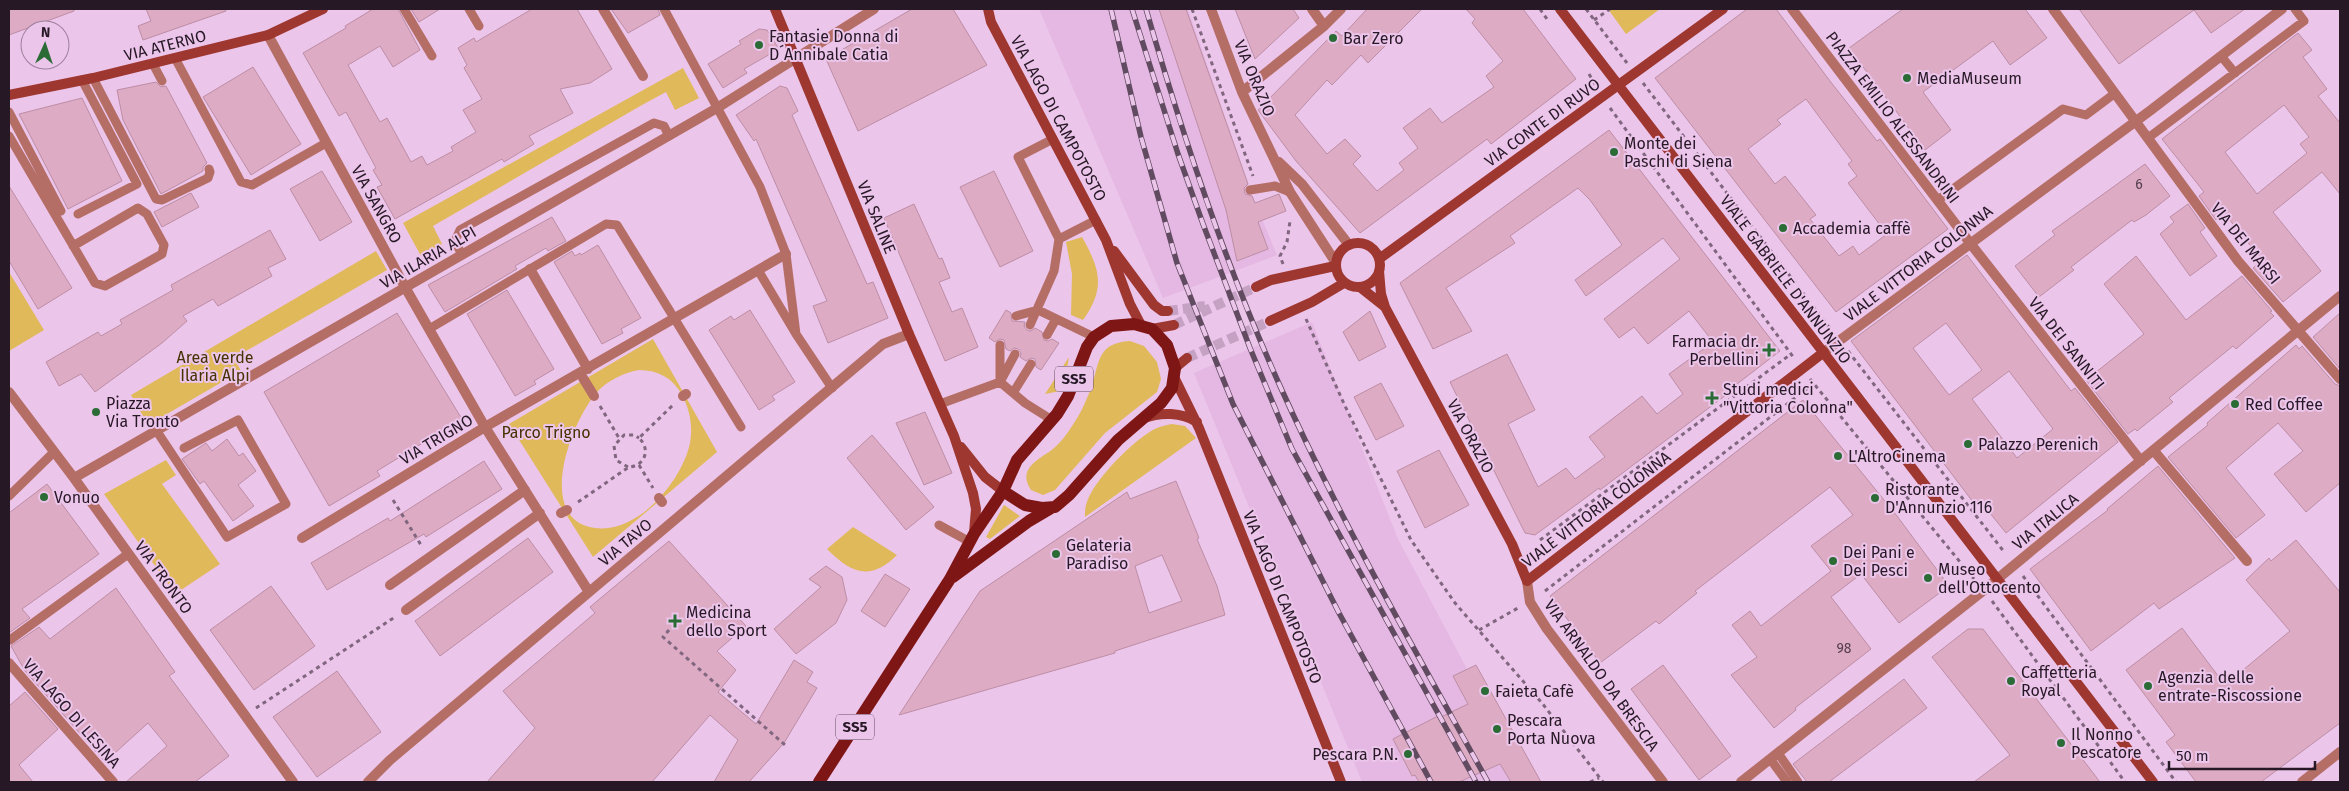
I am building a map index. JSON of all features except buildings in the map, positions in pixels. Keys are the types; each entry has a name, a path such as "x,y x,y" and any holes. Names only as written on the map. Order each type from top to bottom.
{"main road":[{"name":"VIA ATERNO","path":"9,95 93,78 268,35 323,9"},
{"name":"VIA SALINE","path":"775,9 909,334 954,436 974,493 976,509 972,538"},
{"name":"VIA LAGO DI CAMPOTOSTO","path":"988,9 991,22 1106,240 1133,311 1147,327"},
{"name":"VIALE GABRIELE D'ANNUNZIO","path":"1560,9 1824,352 1996,580 2153,782"},
{"name":"VIA CONTE DI RUVO","path":"1379,259 1723,9"},
{"name":"VIA LAGO DI CAMPOTOSTO","path":"1106,240 1154,305 1162,311 1168,311"},
{"path":"1364,244 1376,253 1379,259 1379,271 1373,281 1360,287 1344,283 1337,272 1336,264 1339,253 1349,245 1364,244"},
{"path":"1256,287 1271,280 1336,264"},
{"name":"VIA ORAZIO","path":"1379,271 1381,294 1385,307 1512,544 1527,581"},
{"path":"1270,321 1312,302 1344,283"},
{"name":"VIA ORAZIO","path":"1360,287 1385,307"},
{"path":"1094,337 1111,326 1123,323 1147,327 1174,325"},
{"path":"1147,327 1167,345 1175,374"},
{"name":"SS5","path":"819,782 950,579 972,538 1003,492 1017,460 1052,420 1068,396 1082,357 1094,337"},
{"name":"VIALE VITTORIA COLONNA","path":"1527,581 1824,352"},
{"name":"SS5","path":"950,579 1029,521 1062,502 1101,457 1168,395 1175,374 1187,358"},
{"name":"VIA LAGO DI CAMPOTOSTO","path":"1175,374 1197,422 1341,782"},
{"path":"1143,418 1157,415 1174,415 1197,422"},
{"name":"VIA SALINE","path":"954,436 985,477 1003,492"},
{"path":"1003,492 1025,505 1051,508"}],"street":[{"path":"602,9 643,76"},
{"name":"VIA ILARIA ALPI","path":"74,478 717,108 874,9"},
{"name":"VIA ORAZIO","path":"1211,9 1242,92 1290,192 1336,264"},
{"path":"1312,9 1324,26"},
{"path":"1242,92 1324,26 1341,9"},
{"name":"PIAZZA EMILIO ALESSANDRINI","path":"1792,9 1970,243"},
{"path":"2053,9 2135,121"},
{"name":"VIALE VITTORIA COLONNA","path":"1824,352 2135,121 2282,9"},
{"name":"VIA SANGRO","path":"268,35 405,287 485,427 589,592"},
{"name":"VIA DEI MARSI","path":"2135,121 2238,261 2340,379"},
{"name":"VIA ORAZIO","path":"1274,158 1302,184 1349,245"},
{"name":"VIA DEI SANNITI","path":"1970,243 2141,461"},
{"name":"VIA TRIGNO","path":"302,538 485,427 585,373 786,254"},
{"path":"530,269 585,373 594,396"},
{"name":"VIA ITALICA","path":"1741,782 2015,565 2340,296"},
{"name":"VIA TAVO","path":"368,782 390,760 883,344 909,334"},
{"name":"VIA TRONTO","path":"9,392 74,478 293,782"},
{"path":"2154,451 2247,561"},
{"path":"390,585 525,490"},
{"path":"403,612 540,513"},
{"name":"VIA ARNALDO DA BRESCIA","path":"1527,581 1530,602 1547,629 1663,782"},
{"name":"VIA LAGO DI LESINA","path":"9,663 113,782"},
{"path":"2302,782 2340,752"}],"lane":[{"path":"404,9 432,56"},
{"path":"469,9 479,26"},
{"path":"664,9 760,186 786,254 796,334"},
{"path":"2148,138 2304,21 2295,9"},
{"path":"2220,56 2235,73"},
{"path":"174,58 241,182 252,185 326,143"},
{"path":"153,64 162,81"},
{"path":"93,78 156,199 162,200 208,178 209,169"},
{"path":"78,214 137,184 82,80"},
{"path":"1938,200 2063,109 2086,115 2114,94"},
{"path":"9,112 62,211"},
{"path":"462,255 455,241 460,230 654,123 664,126 669,136"},
{"path":"9,136 73,246 95,283 105,286 162,254 164,245 147,214 138,208 73,246"},
{"path":"1030,325 1054,271 1059,239 1018,157 1052,139"},
{"path":"1250,190 1275,186 1290,192"},
{"path":"1059,239 1096,220"},
{"path":"429,329 606,224 617,225 741,427"},
{"path":"758,270 796,334 832,388"},
{"path":"1016,316 1038,310 1094,337"},
{"path":"1047,335 1056,319"},
{"path":"1000,345 1000,382 1052,420"},
{"path":"940,404 1000,382 1015,354"},
{"path":"1013,393 1031,364"},
{"path":"156,430 227,537 286,504 238,420 184,448"},
{"path":"9,496 54,452"},
{"path":"938,525 972,538"},
{"path":"10,640 128,554"},
{"path":"1774,756 1787,782"},
{"path":"1774,756 1798,782"}],"path":[{"path":"1192,9 1254,179"},
{"path":"1586,9 1839,340 2015,565 2176,782"},
{"path":"1594,20 1610,9"},
{"path":"1601,96 1802,369 1984,590 2125,782"},
{"path":"1280,256 1289,236 1289,216"},
{"path":"1305,317 1345,406 1411,540 1421,556 1455,603 1542,703 1603,782"},
{"path":"1540,540 1791,354"},
{"path":"1544,591 1814,384"},
{"path":"639,438 685,395"},
{"path":"594,396 620,438"},
{"path":"564,511 629,467 638,465 646,452 643,441 629,434 620,438 614,446 614,456 619,464 629,467"},
{"path":"638,465 661,500"},
{"path":"385,488 429,557"},
{"path":"1479,630 1519,608"},
{"path":"245,715 403,612"},
{"path":"669,630 663,637 785,745"},
{"path":"1590,782 1599,778"}],"shaded area":[{"path":"1039,9 1188,9 1252,195 1277,255 1163,298"},
{"path":"1312,322 1398,539 1527,782 1362,782 1194,373"}],"green space":[{"path":"1608,9 1660,9 1626,34"},
{"path":"683,68 699,98 675,110 666,92 642,105 433,226 442,244 421,256 403,223"},
{"path":"1082,237 1093,259 1098,278 1095,298 1083,320 1071,315 1072,274 1066,242"},
{"name":"Area verde Ilaria Alpi","path":"376,251 387,270 234,358 241,371 148,425 131,395"},
{"path":"9,272 44,330 9,351"},
{"name":"Parco Trigno","path":"653,339 717,452 593,557 509,424","holes":["646,370 664,376 674,384 685,401 689,412 691,430 690,443 685,458 678,473 656,502 642,514 627,523 611,528 595,528 576,521 565,506 562,487 564,465 570,442 579,420 590,401 605,385 629,372"]},
{"path":"1130,341 1144,346 1157,362 1161,379 1157,392 1105,433 1055,490 1043,495 1031,490 1027,483 1027,472 1038,459 1063,439 1072,427 1086,400 1102,354 1112,345"},
{"path":"1069,357 1064,386 1060,391 1045,394"},
{"path":"1172,424 1185,426 1196,438 1085,517 1090,495 1116,461 1148,433 1159,427"},
{"path":"166,460 176,475 162,484 220,564 175,594 104,494"},
{"path":"1004,505 1020,516 990,539 986,537"},
{"path":"853,527 897,555 878,569 869,571 853,569 844,564 827,549"}],"tunnel":[{"path":"1174,325 1256,287"},
{"path":"1168,311 1205,306"},
{"path":"1187,358 1270,321"}],"railway":[{"path":"1111,9 1141,137 1177,263 1233,404 1339,613 1431,782"},
{"path":"1132,9 1178,154 1203,224 1250,348 1292,449 1476,782"},
{"path":"1146,9 1206,200 1241,294 1280,386 1303,437 1354,537 1488,782"}],"place":[{"name":"Bar Zero","path":"1333,38"},
{"name":"Fantasie Donna di D´Annibale Catia","path":"759,45"},
{"name":"MediaMuseum","path":"1907,78"},
{"name":"Monte dei Paschi di Siena","path":"1614,152"},
{"name":"Accademia caffè","path":"1783,228"},
{"name":"Farmacia dr. Perbellini","path":"1769,350"},
{"name":"Studi medici \"Vittoria Colonna\"","path":"1712,398"},
{"name":"Red Coffee","path":"2235,404"},
{"name":"Piazza Via Tronto","path":"96,412"},
{"name":"Palazzo Perenich","path":"1968,444"},
{"name":"L'AltroCinema","path":"1838,456"},
{"name":"Vonuo","path":"44,497"},
{"name":"Ristorante D'Annunzio 116","path":"1875,498"},
{"name":"Gelateria Paradiso","path":"1056,554"},
{"name":"Dei Pani e Dei Pesci","path":"1833,561"},
{"name":"Museo dell'Ottocento","path":"1928,578"},
{"name":"Medicina dello Sport","path":"675,621"},
{"name":"Caffetteria Royal","path":"2011,681"},
{"name":"Agenzia delle entrate-Riscossione","path":"2148,686"},
{"name":"Faieta Cafè","path":"1485,691"},
{"name":"Pescara Porta Nuova","path":"1497,729"},
{"name":"Il Nonno Pescatore","path":"2061,743"},
{"name":"Pescara P.N.","path":"1408,754"}]}
